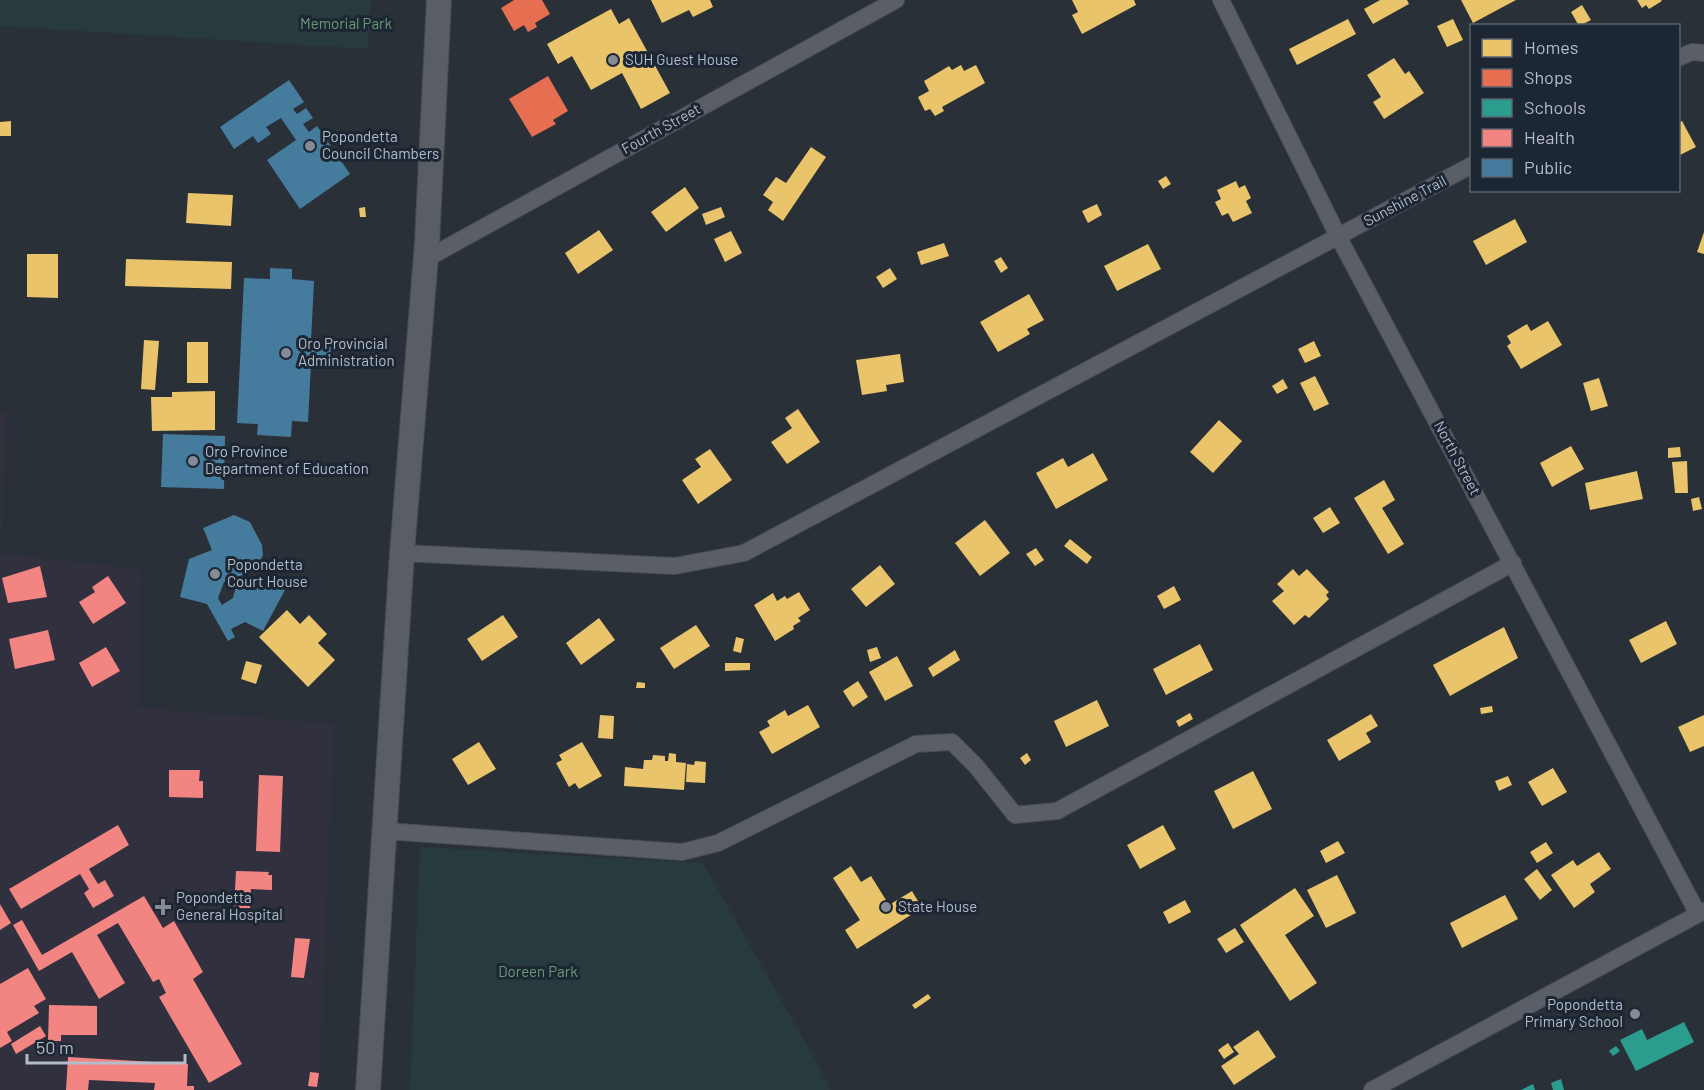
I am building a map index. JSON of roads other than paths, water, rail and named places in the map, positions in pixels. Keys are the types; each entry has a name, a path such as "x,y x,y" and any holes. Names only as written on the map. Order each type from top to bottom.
{"main road":[{"path":"368,1090 402,553 426,259 439,0"}],"street":[{"name":"Fourth Street","path":"426,259 896,0"},
{"name":"North Street","path":"1221,0 1338,236 1701,912"},
{"path":"1680,57 1692,52 1704,53"},
{"name":"Sunshine Trail","path":"402,553 675,566 744,553 1470,166"},
{"path":"385,831 682,852 718,843 916,744 952,742 976,765 1015,815 1057,811 1513,563"},
{"path":"1372,1090 1701,912"}],"place":[{"name":"SUH Guest House","path":"613,60"},
{"name":"Popondetta Council Chambers","path":"310,146"},
{"name":"Oro Provincial Administration","path":"286,353"},
{"name":"Oro Province Department of Education","path":"193,461"},
{"name":"Popondetta Court House","path":"215,574"},
{"name":"Popondetta General Hospital","path":"163,907"},
{"name":"State House","path":"886,907"},
{"name":"Popondetta Primary School","path":"1635,1014"}],"park label":[{"name":"Memorial Park","path":"346,24"},
{"name":"Doreen Park","path":"538,972"}]}
